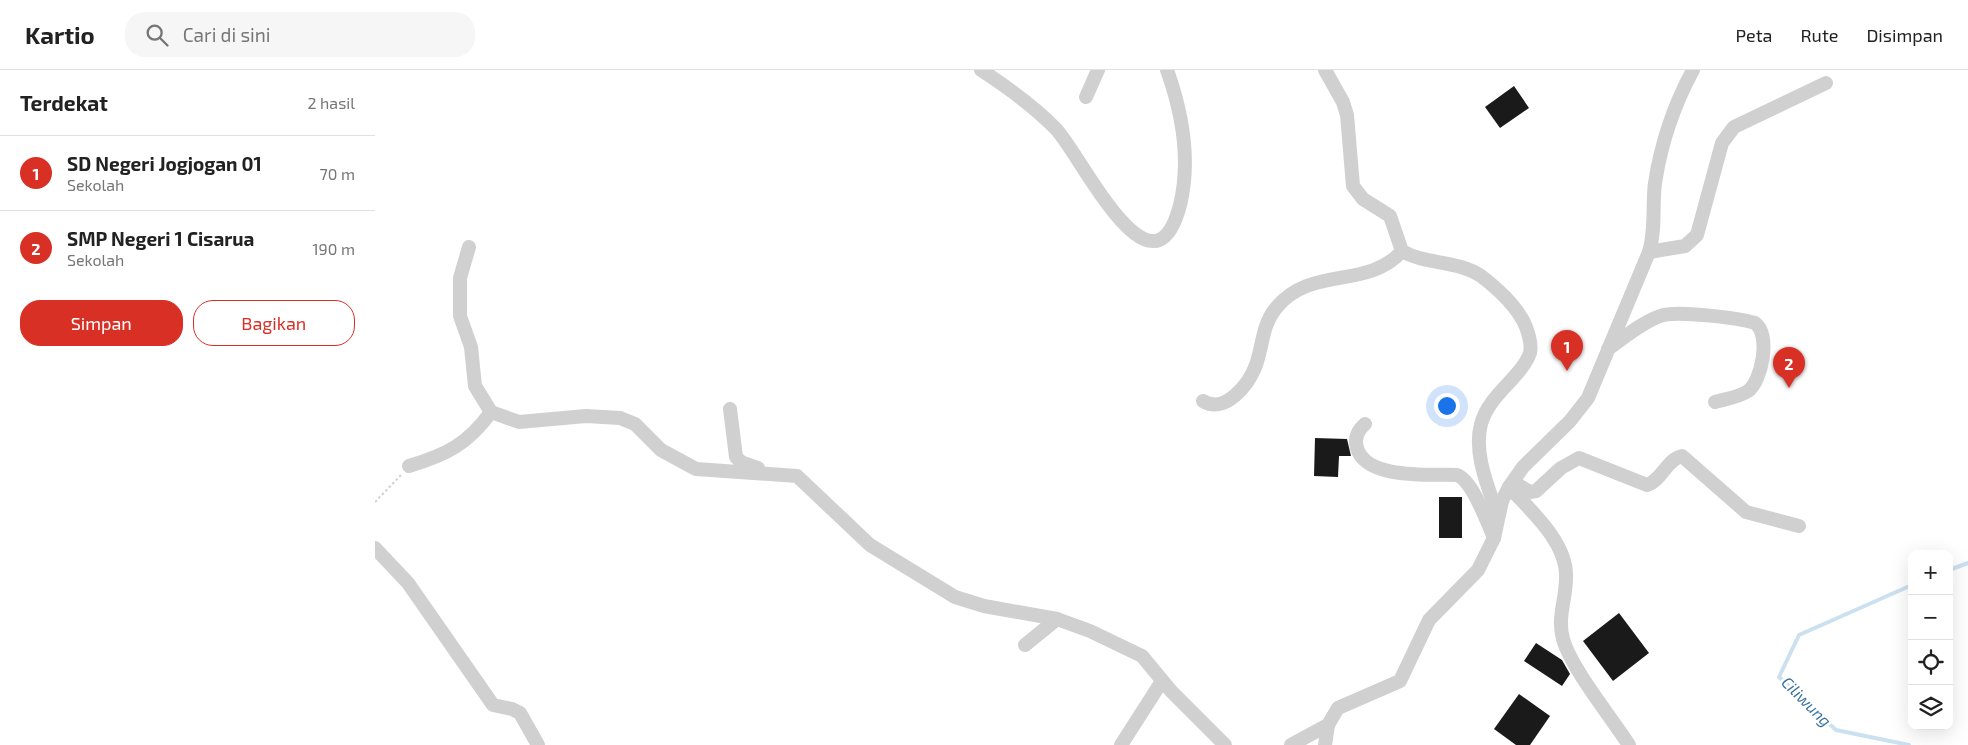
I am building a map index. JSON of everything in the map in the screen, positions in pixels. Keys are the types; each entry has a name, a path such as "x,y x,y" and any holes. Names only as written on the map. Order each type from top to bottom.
{"street":[{"path":"981,70 1033,108 1057,130 1117,216 1136,235 1148,242 1156,242 1167,235 1175,221 1181,202 1184,171 1181,116 1167,70"},
{"path":"1086,96 1098,70"},
{"path":"1325,70 1343,102 1347,116 1353,186 1363,199 1390,216 1402,251 1416,257 1457,266 1481,276 1516,309 1529,335 1530,349 1527,359 1489,405 1480,430 1483,470 1499,517"},
{"path":"1325,745 1328,725 1339,708 1400,681 1429,620 1476,574 1494,538 1502,501 1511,484 1523,467 1555,438 1588,398 1649,252 1653,235 1655,190 1659,160 1678,100 1693,70"},
{"path":"1649,252 1685,246 1697,235 1722,143 1734,128 1827,83"},
{"path":"469,247 460,278 460,316 471,347 475,386 491,412 519,422 586,416 620,418 635,424 661,450 696,470 797,476 871,545 955,597 984,606 1057,619 1090,630 1142,656 1162,681 1225,745"},
{"path":"1203,401 1212,404 1225,403 1242,388 1256,365 1270,317 1282,301 1295,290 1318,281 1376,270 1391,263 1402,251"},
{"path":"1607,350 1651,320 1665,314 1755,323 1763,331 1764,344 1759,370 1752,387 1744,394 1715,402"},
{"path":"730,409 736,457 741,462 758,467 765,473"},
{"path":"409,466 440,457 476,432 491,412"},
{"path":"1365,424 1358,431 1356,443 1358,452 1367,463 1383,471 1457,475 1463,478 1481,508 1494,538"},
{"path":"1511,484 1530,492 1536,491 1561,468 1579,458 1647,485 1652,483 1675,458 1682,456 1746,512 1799,526"},
{"path":"1511,484 1560,550 1566,572 1560,614 1561,629 1567,648 1629,745"},
{"path":"375,548 408,583 493,705 512,708 520,713 539,745"},
{"path":"1025,645 1057,619"},
{"path":"1121,745 1162,681"},
{"path":"1291,745 1328,725"}],"path":[{"path":"375,502 409,466"}],"building":[{"path":"1514,86 1529,108 1500,128 1485,107"},
{"path":"1315,438 1347,439 1351,456 1339,456 1338,477 1314,476"},
{"path":"1439,497 1462,497 1462,538 1439,538"},
{"path":"1619,613 1649,653 1613,681 1583,641"},
{"path":"1536,643 1562,660 1570,674 1562,686 1524,661"},
{"path":"1519,694 1550,716 1530,745 1516,745 1494,729"}],"waterway":[{"name":"Ciliwung","path":"1953,569 1968,563"},
{"name":"Ciliwung","path":"1908,587 1799,635 1779,677 1836,730 1909,745"}],"place":[{"name":"SD Negeri Jogjogan 01","path":"1567,371"},
{"name":"SMP Negeri 1 Cisarua","path":"1789,388"}]}
